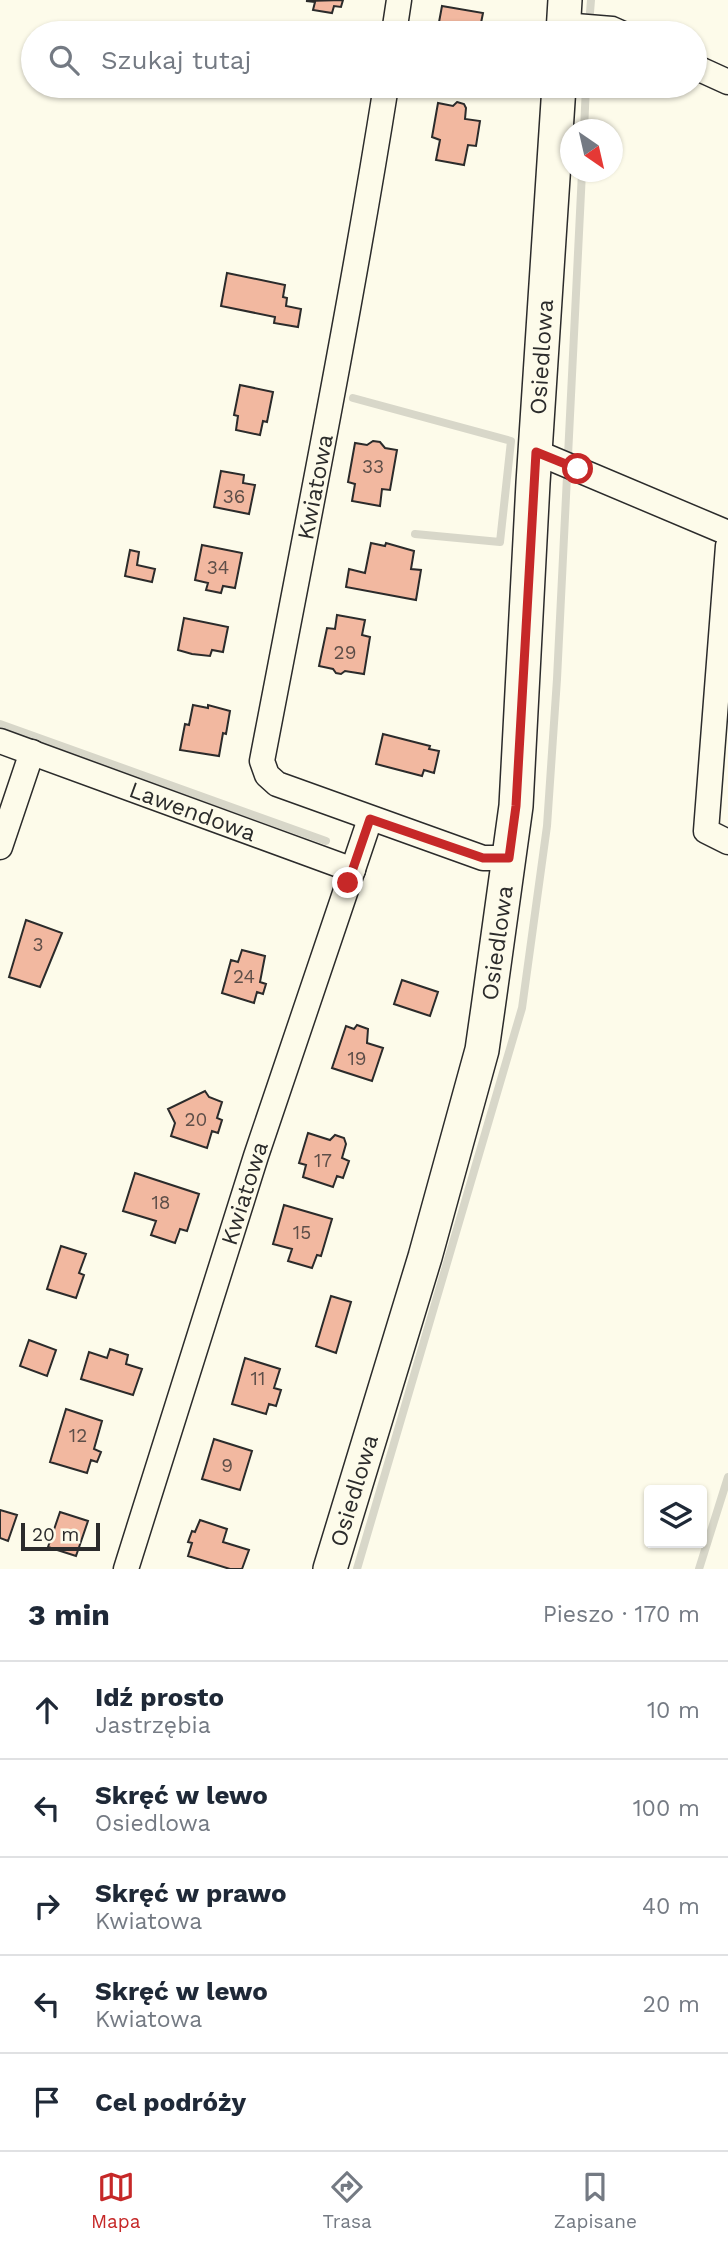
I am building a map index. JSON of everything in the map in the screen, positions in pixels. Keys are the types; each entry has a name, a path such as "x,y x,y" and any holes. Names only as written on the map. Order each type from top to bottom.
{"street":[{"path":"396,21 399,0"},
{"path":"707,72 728,82"},
{"name":"Kwiatowa","path":"384,98 368,200 262,761 267,775 277,784 483,858 509,858"},
{"name":"Osiedlowa","path":"330,1569 425,1257 481,1050 516,806 557,460 559,98"},
{"path":"557,460 728,533"},
{"path":"728,546 706,831 728,842"},
{"name":"Lawendowa","path":"0,741 352,870"},
{"path":"0,847 32,752"},
{"name":"Kwiatowa","path":"126,1569 256,1156 370,819"}],"building":[{"path":"343,0 341,7 334,6 332,13 313,10 315,2 306,1"},
{"path":"442,6 483,13 481,21 439,21"},
{"path":"457,102 464,104 466,108 465,119 480,121 476,146 468,145 464,165 436,160 440,140 432,137 438,103 453,106"},
{"path":"227,273 285,285 283,297 287,298 286,306 301,309 298,327 274,323 275,317 221,306"},
{"path":"240,385 273,392 267,422 263,421 260,435 236,430 238,416 234,415"},
{"path":"373,441 380,442 385,448 397,450 390,490 382,489 380,506 352,501 355,484 348,482 355,443 367,445"},
{"path":"221,471 244,475 243,483 255,485 249,514 214,507"},
{"path":"371,543 385,546 386,543 414,551 411,569 421,570 416,600 346,587 349,569 365,573"},
{"path":"202,545 242,553 235,588 223,586 221,593 206,590 208,583 195,580"},
{"path":"130,550 139,552 137,565 155,569 152,582 125,576"},
{"path":"337,615 365,620 362,635 370,637 364,674 345,671 341,674 319,666 327,628 335,629"},
{"path":"184,618 228,627 223,652 212,650 210,656 178,650"},
{"path":"193,705 208,708 208,705 230,711 219,756 180,750 185,724 189,725"},
{"path":"383,734 430,746 429,749 439,751 434,773 424,770 422,776 376,764"},
{"path":"26,920 62,933 40,987 9,977"},
{"path":"242,950 265,956 260,982 266,984 263,994 257,992 254,1003 222,993 231,960 238,962"},
{"path":"402,980 438,992 430,1016 394,1004"},
{"path":"357,1025 368,1029 367,1043 383,1048 372,1081 332,1068 346,1026 354,1029"},
{"path":"205,1091 209,1097 222,1102 217,1118 222,1120 218,1133 212,1131 207,1148 171,1136 175,1123 168,1109"},
{"path":"308,1133 330,1140 335,1135 344,1138 346,1144 342,1158 349,1161 343,1178 337,1176 333,1187 303,1177 306,1165 299,1163"},
{"path":"135,1173 199,1194 187,1231 180,1229 175,1243 151,1235 156,1221 123,1211"},
{"path":"284,1205 332,1219 321,1256 317,1255 312,1268 288,1261 292,1249 273,1244"},
{"path":"61,1246 86,1254 79,1273 84,1275 76,1298 47,1289"},
{"path":"331,1296 351,1302 336,1353 316,1346"},
{"path":"29,1340 56,1350 47,1376 20,1366"},
{"path":"110,1349 128,1355 126,1364 142,1369 133,1395 81,1379 89,1352 107,1358"},
{"path":"245,1358 280,1369 274,1388 281,1390 276,1406 269,1404 266,1414 232,1404"},
{"path":"66,1409 102,1421 94,1449 101,1452 97,1462 91,1460 87,1473 50,1462"},
{"path":"214,1439 252,1451 240,1490 202,1479"},
{"path":"0,1510 17,1515 8,1541 0,1538"},
{"path":"60,1512 88,1521 76,1556 48,1547"},
{"path":"200,1520 227,1529 223,1542 249,1550 242,1569 230,1569 188,1556 192,1543 188,1542"}],"waterway":[{"path":"589,21 591,0"},
{"path":"584,119 585,98"},
{"path":"357,1569 522,1008 547,826 557,679 582,182"},
{"path":"353,398 511,441 500,542 415,534"},
{"path":"0,724 326,841"},
{"path":"699,1569 728,1477"}],"route":[{"path":"348,883 370,819 483,858 509,858 516,806 536,452 578,469"}]}
